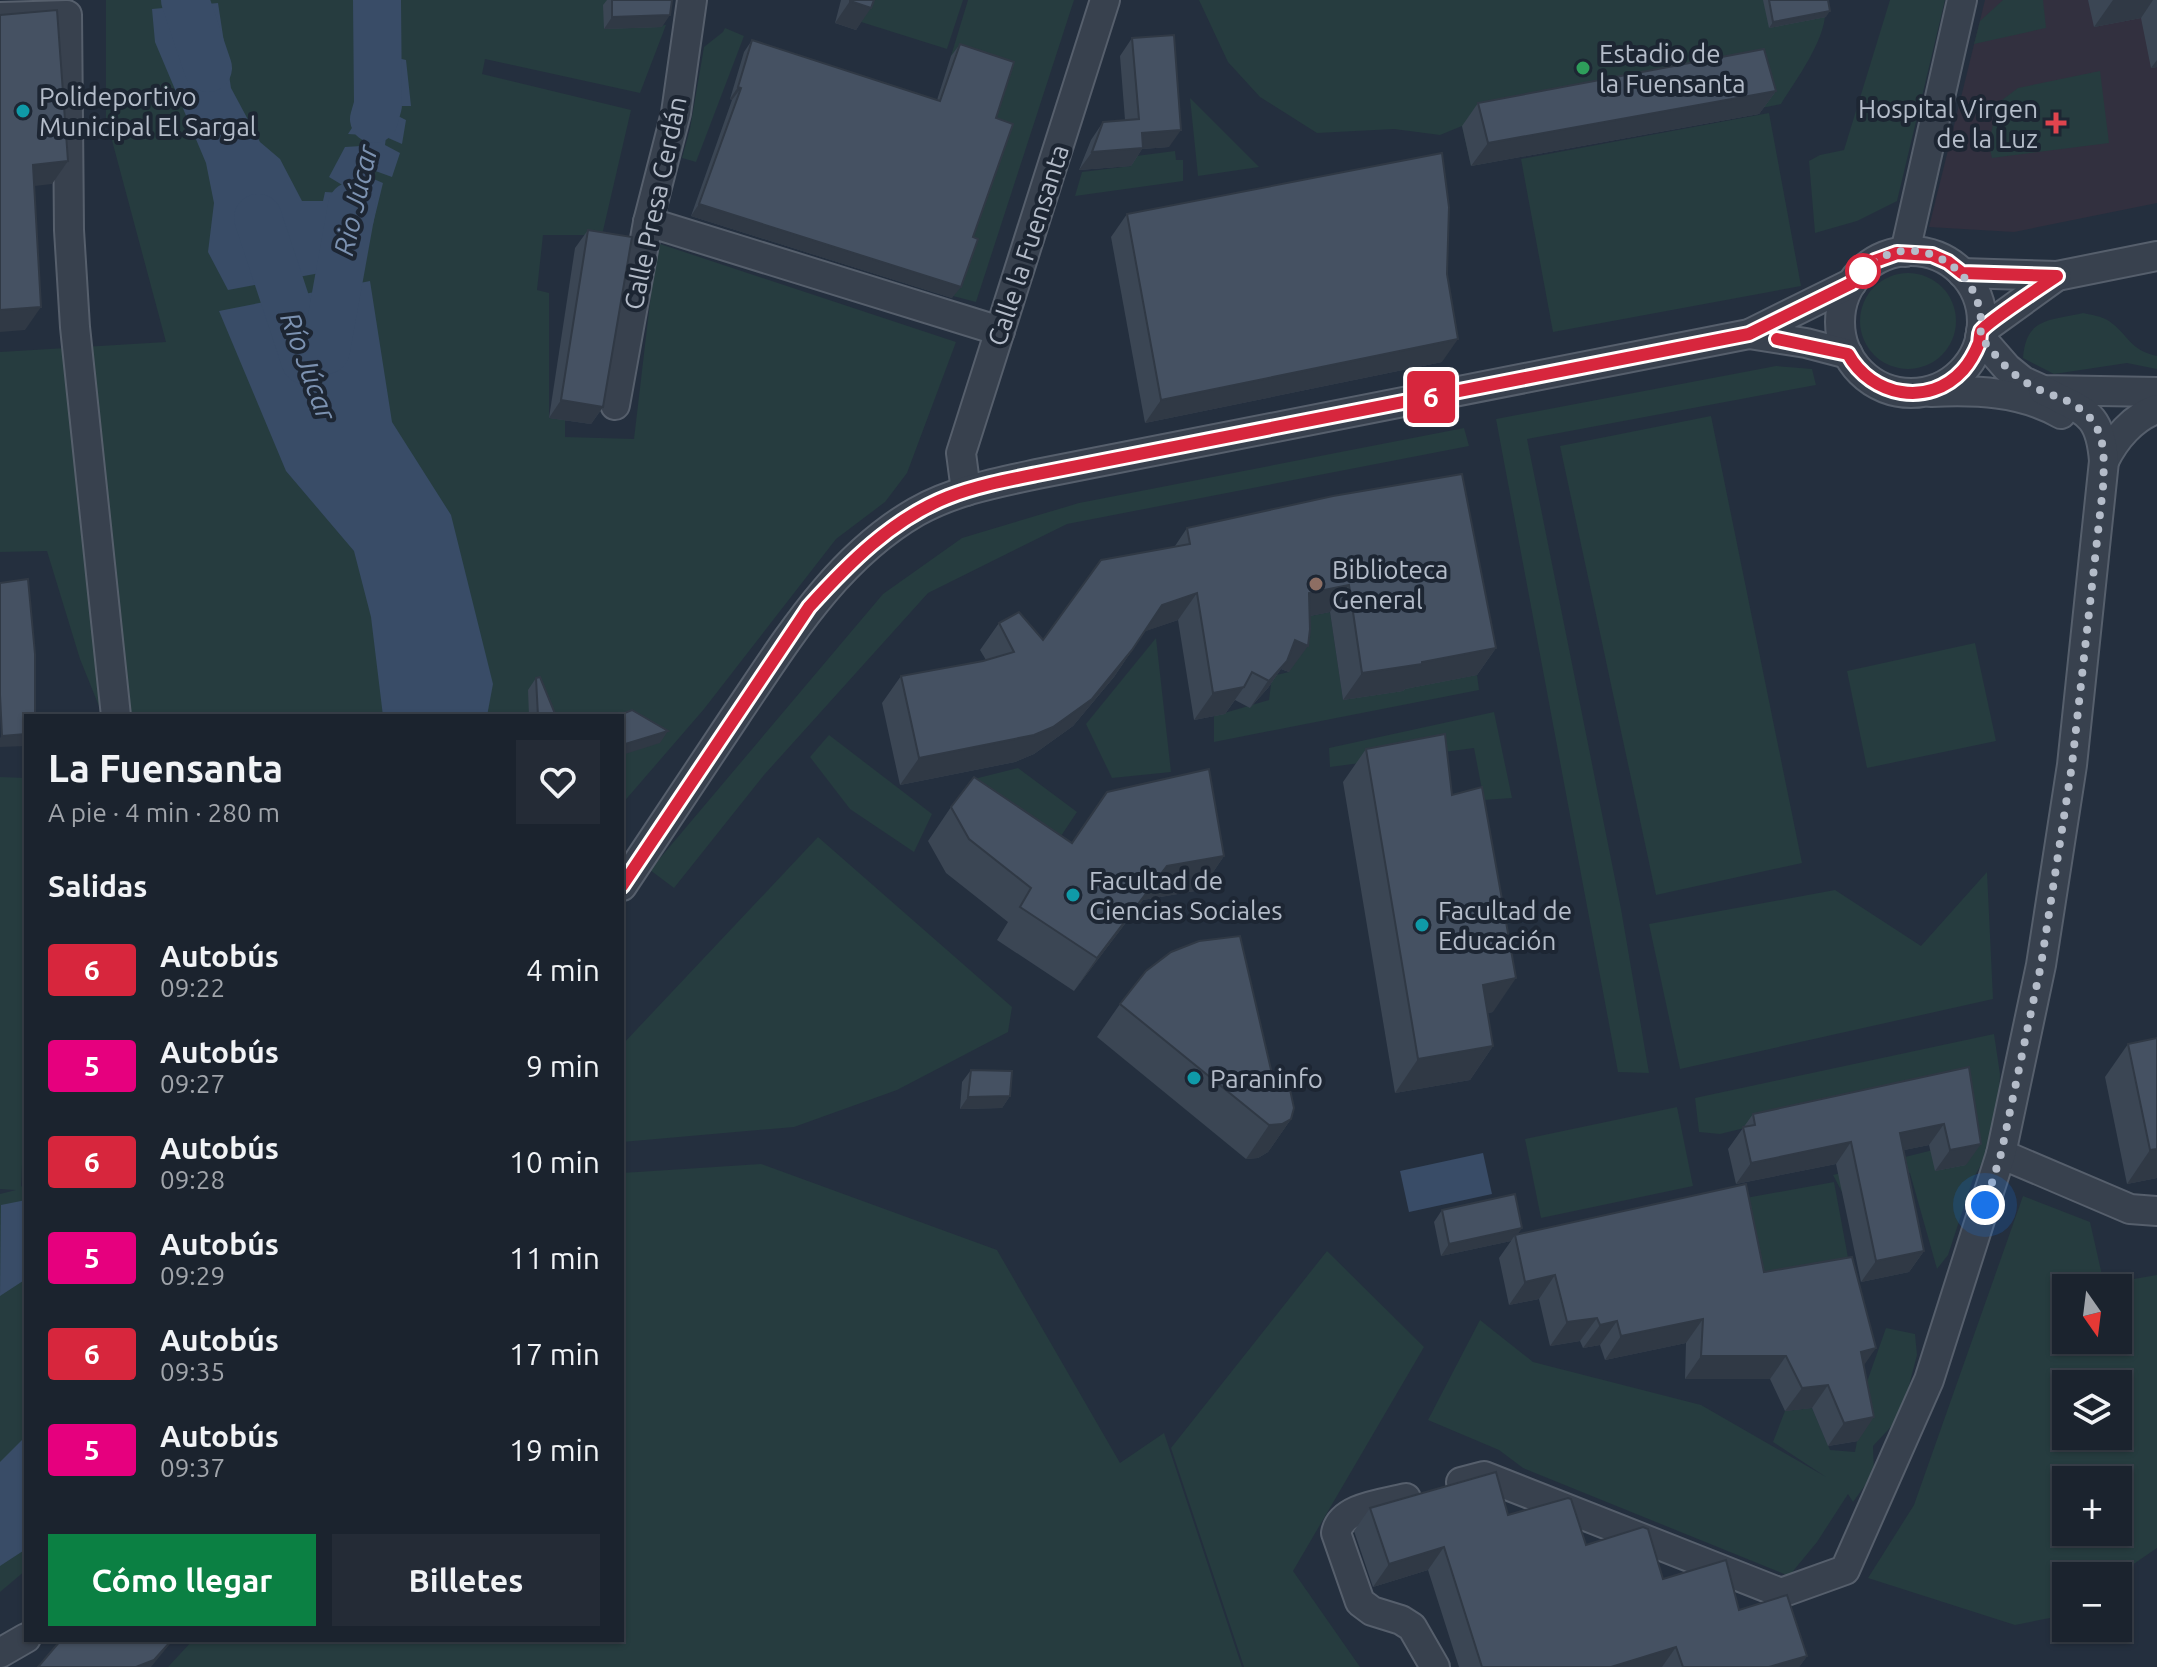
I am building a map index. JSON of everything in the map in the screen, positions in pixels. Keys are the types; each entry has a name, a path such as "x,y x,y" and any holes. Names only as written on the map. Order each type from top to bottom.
{"street":[{"name":"Calle Presa Cerdán","path":"615,405 648,222 676,113 692,0"},
{"name":"Calle la Fuensanta","path":"966,491 961,453 1105,0"},
{"path":"1905,252 1962,0"},
{"path":"0,17 67,15 69,230 75,327 116,714"},
{"path":"648,222 1000,331"},
{"path":"624,883 809,607 891,529 926,507 966,491 1037,474 1749,334 1852,283 1875,261 1905,252 1940,258 1962,273 1977,295 1982,313 1981,334 1974,355 1956,377 1940,387 1922,392"},
{"path":"1962,273 2057,276 2157,256"},
{"path":"1981,334 2057,276"},
{"path":"1852,283 1844,298 1841,314 1842,338 1848,354 1866,377 1882,387 1902,393 2012,395 2057,411 2087,433 2104,461"},
{"path":"1749,334 1806,343 1848,354"},
{"path":"1435,1667 1412,1627 1401,1620 1372,1611 1360,1602 1336,1533 1338,1522 1346,1515 1484,1476 1781,1593 1845,1570 1929,1380 2001,1154 2041,965 2072,765 2104,461 2103,442 2096,425 2073,404 2023,381 2007,368 1981,334"},
{"path":"2043,390 2157,392"},
{"path":"2104,461 2124,430 2157,409"},
{"path":"2001,1154 2130,1209 2157,1211"},
{"path":"1781,1593 1790,1623"},
{"path":"0,1653 24,1639"}],"shaded area":[{"name":"Hospital Virgen de la Luz","path":"1985,0 2157,0 2157,203 2014,232 1929,227"}],"green space":[{"path":"106,0 668,0 664,6 604,5 604,29 666,25 640,93 485,59 482,74 631,110 602,235 543,235 537,290 549,293 549,418 565,420 565,437 634,439 657,243 956,342 907,473 885,502 836,539 704,709 624,802 624,714 102,714 80,659 47,551 0,552 0,352 166,342 106,118"},
{"path":"865,0 963,0 947,49 858,21"},
{"path":"968,0 1074,0 976,302 953,296 951,56"},
{"name":"Estadio de la Fuensanta","path":"1199,0 1824,0 1825,12 1819,40 1781,104 1471,166 1462,126 1440,135 1394,129 1317,133 1260,97 1228,62"},
{"path":"1890,0 1945,0 1897,201 1857,221 1815,233 1809,161 1820,155 1844,150"},
{"path":"2003,0 2043,0 2046,28 1974,44 1980,21"},
{"path":"725,28 744,36 696,162 682,158 704,47"},
{"path":"2100,71 2109,143 1992,158 1989,145 2002,100 2018,88"},
{"path":"1190,98 1259,167 1198,176"},
{"path":"1769,113 1801,286 1553,332 1521,159"},
{"path":"1175,151 1176,160 1183,160 1183,181 1075,196 1082,172 1131,166 1136,156"},
{"path":"1908,273 1926,276 1942,287 1953,303 1956,321 1953,339 1942,355 1926,366 1908,369 1890,366 1874,355 1863,339 1860,321 1863,303 1874,287 1890,276"},
{"path":"2083,313 2109,321 2140,350 2157,356 2157,369 2127,363 2054,374 2023,358 2029,335 2035,328 2050,320"},
{"path":"1776,366 1812,369 1816,385 1527,439 1621,909 1649,1073 1618,1072 1496,419"},
{"path":"1711,416 1802,863 1656,895 1560,446"},
{"path":"1464,428 1469,446 1067,524 928,593 764,775 674,888 650,870 883,594 962,538 1079,503"},
{"path":"1330,612 1343,699 1477,675 1479,690 1214,742 1214,716 1269,700 1272,676 1289,672 1287,621"},
{"path":"1156,638 1171,772 1112,778 1086,724"},
{"path":"1975,643 1996,741 1867,768 1847,671"},
{"path":"1494,712 1512,798 1484,800 1474,748 1330,767 1329,748"},
{"path":"829,735 932,814 914,852 850,809 810,757"},
{"path":"1018,768 1077,812 1057,842 974,779"},
{"path":"0,777 24,778 24,1119 21,1187 24,1182 24,1572 0,1592 0,1194 16,1190 0,1189"},
{"path":"818,837 1012,1007 1008,1032 897,1090 794,1127 624,1142 624,1043"},
{"path":"1987,872 1993,999 1680,1069 1649,924 1835,890 1921,946"},
{"path":"1994,1034 2000,1074 1997,1136 1973,1179 1948,1255 1937,1269 1910,1173 1842,1192 1833,1175 1965,1142 1818,1110 1720,1134 1699,1132 1695,1098"},
{"path":"1677,1107 1693,1186 1541,1218 1525,1139"},
{"path":"761,1164 997,1250 1120,1463 1164,1433 1242,1667 168,1667 191,1642 624,1642 624,1173"},
{"path":"1834,1182 1849,1263 1752,1283 1740,1199"},
{"path":"2023,1196 2090,1222 2102,1274 2052,1274 2052,1354 2132,1354 2132,1279 2157,1275 2157,1548 2132,1565 2132,1562 2052,1562 2052,1618 2015,1625 1868,1578 1914,1505"},
{"path":"1327,1251 1424,1347 1293,1571 1360,1667 1244,1667 1171,1448"},
{"path":"1480,1320 1533,1362 1701,1405 1826,1477 1773,1442 1785,1411 1812,1408 1830,1450 1855,1452 1868,1379 1886,1328 1915,1334 1917,1355 1901,1416 1873,1446 1874,1473 1853,1502 1848,1494 1817,1542 1789,1576 1523,1468 1499,1450 1428,1420"}],"water":[{"path":"361,0 391,0 396,37 367,30"},
{"path":"218,3 231,88 260,142 280,159 302,201 323,201 325,192 342,193 349,189 329,177 345,147 361,146 363,135 348,134 361,114 370,111 372,102 365,103 362,50 406,60 411,106 396,106 392,113 406,120 402,144 386,137 385,145 400,153 392,177 370,169 369,177 383,183 373,224 355,211 356,220 368,227 354,241 363,265 228,290 208,252 214,203 206,163 155,42 152,9"},
{"path":"370,281 392,422 451,515 493,684 487,714 383,714 371,617 354,551 286,471 219,311"},
{"path":"1483,1153 1492,1194 1409,1212 1400,1171"},
{"path":"24,1200 24,1280 0,1296 1,1205"},
{"path":"24,1438 24,1550 0,1566 0,1462"}],"building":[{"path":"612,0 672,0 670,15 612,17"},
{"path":"850,0 874,0 871,8"},
{"path":"1769,0 1828,0 1830,11 1773,22"},
{"name":"Polideportivo Municipal El Sargal","path":"57,10 68,161 33,165 41,307 0,310 0,15"},
{"path":"1174,35 1181,130 1142,133 1143,148 1092,152 1103,122 1139,119 1132,38"},
{"path":"752,40 940,101 960,44 1014,62 996,118 1013,124 973,237 978,239 961,287 699,204 741,88 738,87"},
{"path":"1764,49 1776,91 1488,143 1478,103"},
{"path":"1442,153 1449,207 1447,274 1458,339 1161,400 1127,214"},
{"path":"588,230 632,237 603,407 561,400"},
{"path":"1462,474 1496,648 1362,673 1349,585 1309,593 1308,646 1295,640 1287,661 1269,681 1252,672 1244,687 1213,693 1197,593 1162,605 1132,650 1092,699 1053,727 1034,735 919,758 901,676 1014,652 999,623 1019,612 1043,640 1101,560 1190,544 1187,528 1333,496"},
{"path":"28,579 35,654 35,714 24,714 24,734 2,736 0,583"},
{"path":"540,677 555,714 538,714 536,678"},
{"path":"632,710 668,731 624,744 622,714"},
{"name":"Facultad de Educación","path":"1445,734 1452,795 1482,787 1516,978 1483,985 1493,1046 1418,1059 1366,749"},
{"name":"Facultad de Ciencias Sociales","path":"1209,769 1224,856 1167,866 1097,958 1020,907 1031,888 969,839 951,807 974,777 1072,843 1107,792"},
{"path":"1240,936 1272,1074 1286,1071 1294,1108 1291,1119 1282,1124 1269,1125 1120,1004 1146,971 1171,952 1199,941"},
{"path":"2157,1038 2157,1149 2150,1150 2128,1044"},
{"path":"1969,1067 1981,1144 1950,1150 1944,1124 1900,1133 1924,1251 1876,1261 1851,1142 1751,1163 1743,1127 1755,1125 1753,1114"},
{"path":"971,1070 1012,1071 1010,1096 968,1097"},
{"path":"1746,1184 1764,1272 1852,1257 1876,1348 1861,1352 1874,1417 1844,1423 1828,1385 1802,1388 1786,1356 1701,1356 1703,1319 1621,1336 1617,1321 1600,1325 1597,1318 1567,1322 1555,1275 1525,1282 1515,1235"},
{"path":"1515,1194 1522,1228 1449,1244 1442,1210"},
{"path":"1496,1472 1508,1515 1568,1498 1571,1499 1586,1545 1643,1527 1648,1529 1663,1579 1726,1560 1739,1610 1787,1595 1807,1656 1769,1667 1683,1667 1676,1647 1611,1667 1482,1667 1444,1547 1389,1564 1370,1508"},
{"path":"59,1642 170,1642 154,1660 136,1667 38,1667"}],"waterway":[{"name":"Río Júcar","path":"185,0 208,68"},
{"name":"Rio Júcar","path":"374,119 378,105 377,0"},
{"name":"Rio Júcar","path":"326,350 352,206"},
{"name":"Río Júcar","path":"258,218 305,360"}],"bus line":[{"name":"6","path":"624,883 809,607 891,529 946,498 1037,474 1749,334 1852,283 1875,261 1897,253 1932,255 1962,273 2057,276 1981,331 1978,347 1963,371 1931,391 1912,394 1892,391 1866,377 1848,354 1777,339"}],"place":[{"name":"Estadio de la Fuensanta","path":"1583,68"},
{"name":"Polideportivo Municipal El Sargal","path":"23,111"},
{"name":"Hospital Virgen de la Luz","path":"2056,123"},
{"name":"Biblioteca General","path":"1316,584"},
{"name":"Facultad de Ciencias Sociales","path":"1073,895"},
{"name":"Facultad de Educación","path":"1422,925"},
{"name":"Paraninfo","path":"1194,1078"}],"route":[{"path":"1863,271 1875,261 1905,252 1932,255 1955,267 1968,279 1977,295 1982,313 1980,337 2023,381 2073,404 2091,419 2101,432 2103,442 2103,487 2072,765 2041,965 2001,1154 1985,1205"}]}
